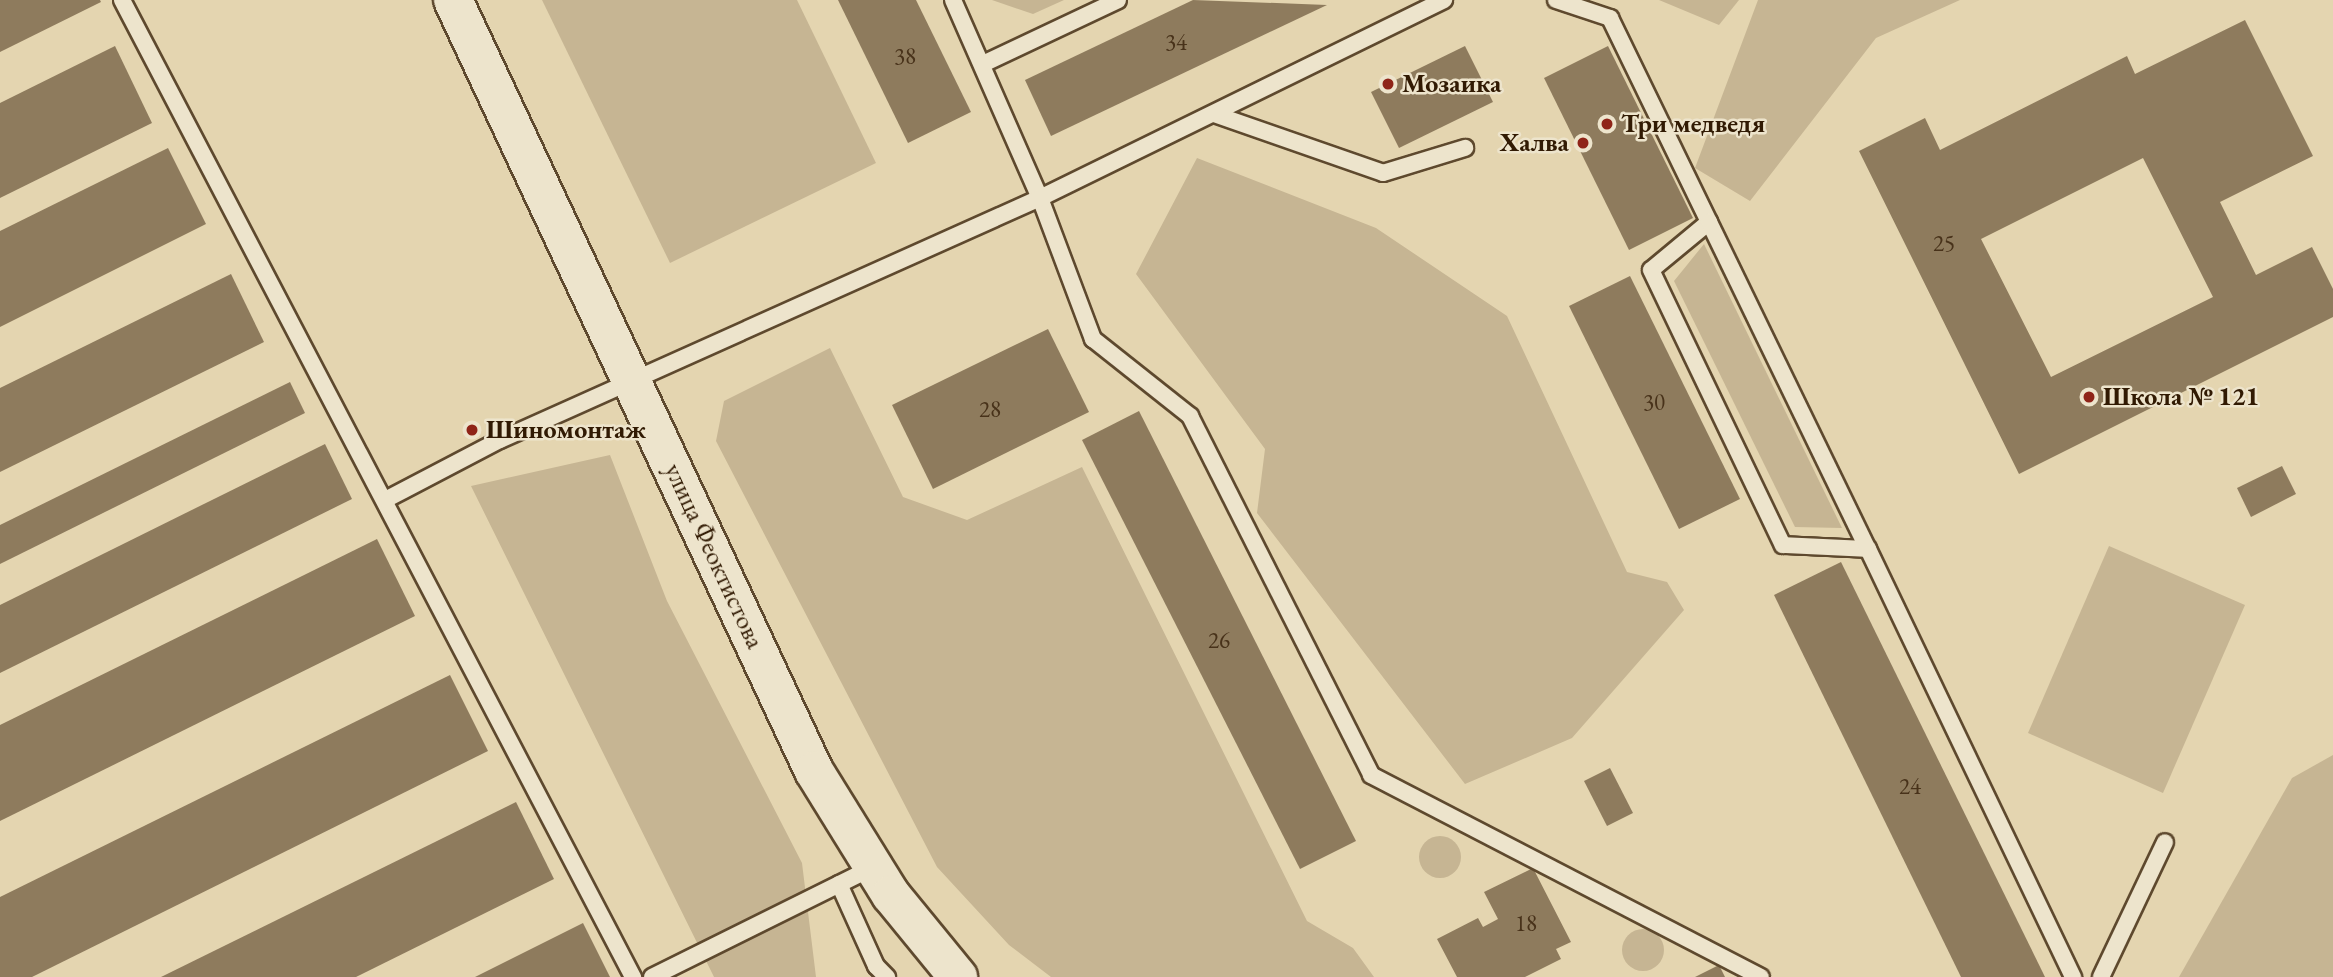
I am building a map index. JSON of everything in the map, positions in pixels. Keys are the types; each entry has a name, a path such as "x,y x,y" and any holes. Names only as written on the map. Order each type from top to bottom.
{"street":[{"name":"улица Феоктистова","path":"453,0 814,771 874,867 958,977"}],"lane":[{"path":"122,0 633,977"},
{"path":"953,0 985,63 1093,339 1190,415 1371,775 1760,977"},
{"path":"985,63 1118,0"},
{"path":"385,499 500,440 635,385 1040,198 1444,0"},
{"path":"1556,0 1610,18 2073,977"},
{"path":"1214,114 1383,173 1465,148"},
{"path":"1709,222 1651,270 1783,545 1868,549"},
{"path":"2101,977 2165,842"},
{"path":"652,977 874,867"},
{"path":"839,884 887,977"}],"shaded area":[{"path":"542,0 797,0 876,163 670,263"},
{"path":"992,0 1064,0 1033,14"},
{"path":"1659,0 1739,0 1719,25"},
{"path":"1758,0 1960,0 1876,38 1750,201 1695,168"},
{"path":"1197,158 1376,228 1507,316 1627,572 1667,582 1684,610 1572,738 1465,784 1257,513 1265,449 1136,274"},
{"path":"1704,244 1842,528 1795,527 1674,281"},
{"path":"830,348 903,497 967,520 1082,467 1307,921 1353,948 1374,977 1051,977 1009,945 937,867 716,441 724,401"},
{"path":"610,455 667,601 802,863 816,977 714,977 471,486"},
{"path":"2109,546 2245,605 2163,793 2028,733"},
{"path":"2333,755 2333,977 2179,977 2292,778"},
{"path":"1440,836 1455,842 1461,857 1455,872 1440,878 1425,872 1419,857 1425,842"},
{"path":"1643,929 1658,935 1664,950 1658,965 1643,971 1628,965 1622,950 1628,935"}],"building":[{"path":"0,0 100,0 101,2 0,52"},
{"path":"838,0 916,0 971,112 908,143"},
{"path":"1193,0 1327,5 1051,136 1025,80"},
{"path":"2245,20 2313,156 2220,202 2256,275 2312,247 2333,289 2333,317 2019,474 1859,151 1925,118 1940,150 2127,56 2135,74","holes":["2143,158 2213,297 2051,377 1981,239"]},
{"path":"115,46 152,123 0,198 0,103"},
{"path":"1465,46 1493,102 1399,148 1371,92"},
{"path":"1608,46 1693,218 1629,250 1544,78"},
{"path":"168,148 206,224 0,327 0,231"},
{"path":"231,274 264,342 0,472 0,388"},
{"path":"1630,276 1740,499 1679,529 1569,306"},
{"path":"1048,329 1089,412 933,489 892,405"},
{"path":"290,382 305,413 0,564 0,525"},
{"path":"1139,411 1356,841 1300,869 1082,440"},
{"path":"325,444 352,499 0,673 0,605"},
{"path":"2282,466 2296,494 2251,517 2237,488"},
{"path":"377,539 415,616 0,821 0,725"},
{"path":"1841,562 2045,977 1961,977 1774,595"},
{"path":"450,675 488,751 32,977 0,977 0,897"},
{"path":"1610,768 1633,813 1607,826 1584,781"},
{"path":"516,802 554,879 356,977 161,977"},
{"path":"1533,868 1571,942 1556,949 1561,959 1525,977 1457,977 1437,939 1478,918 1483,927 1498,919 1484,892"},
{"path":"583,923 610,977 475,977"},
{"path":"1719,965 1725,977 1695,977"}],"place":[{"name":"Мозаика","path":"1388,84"},
{"name":"Три медведя","path":"1607,124"},
{"name":"Халва","path":"1583,143"},
{"name":"Школа № 121","path":"2089,397"},
{"name":"Шиномонтаж","path":"472,430"}]}
